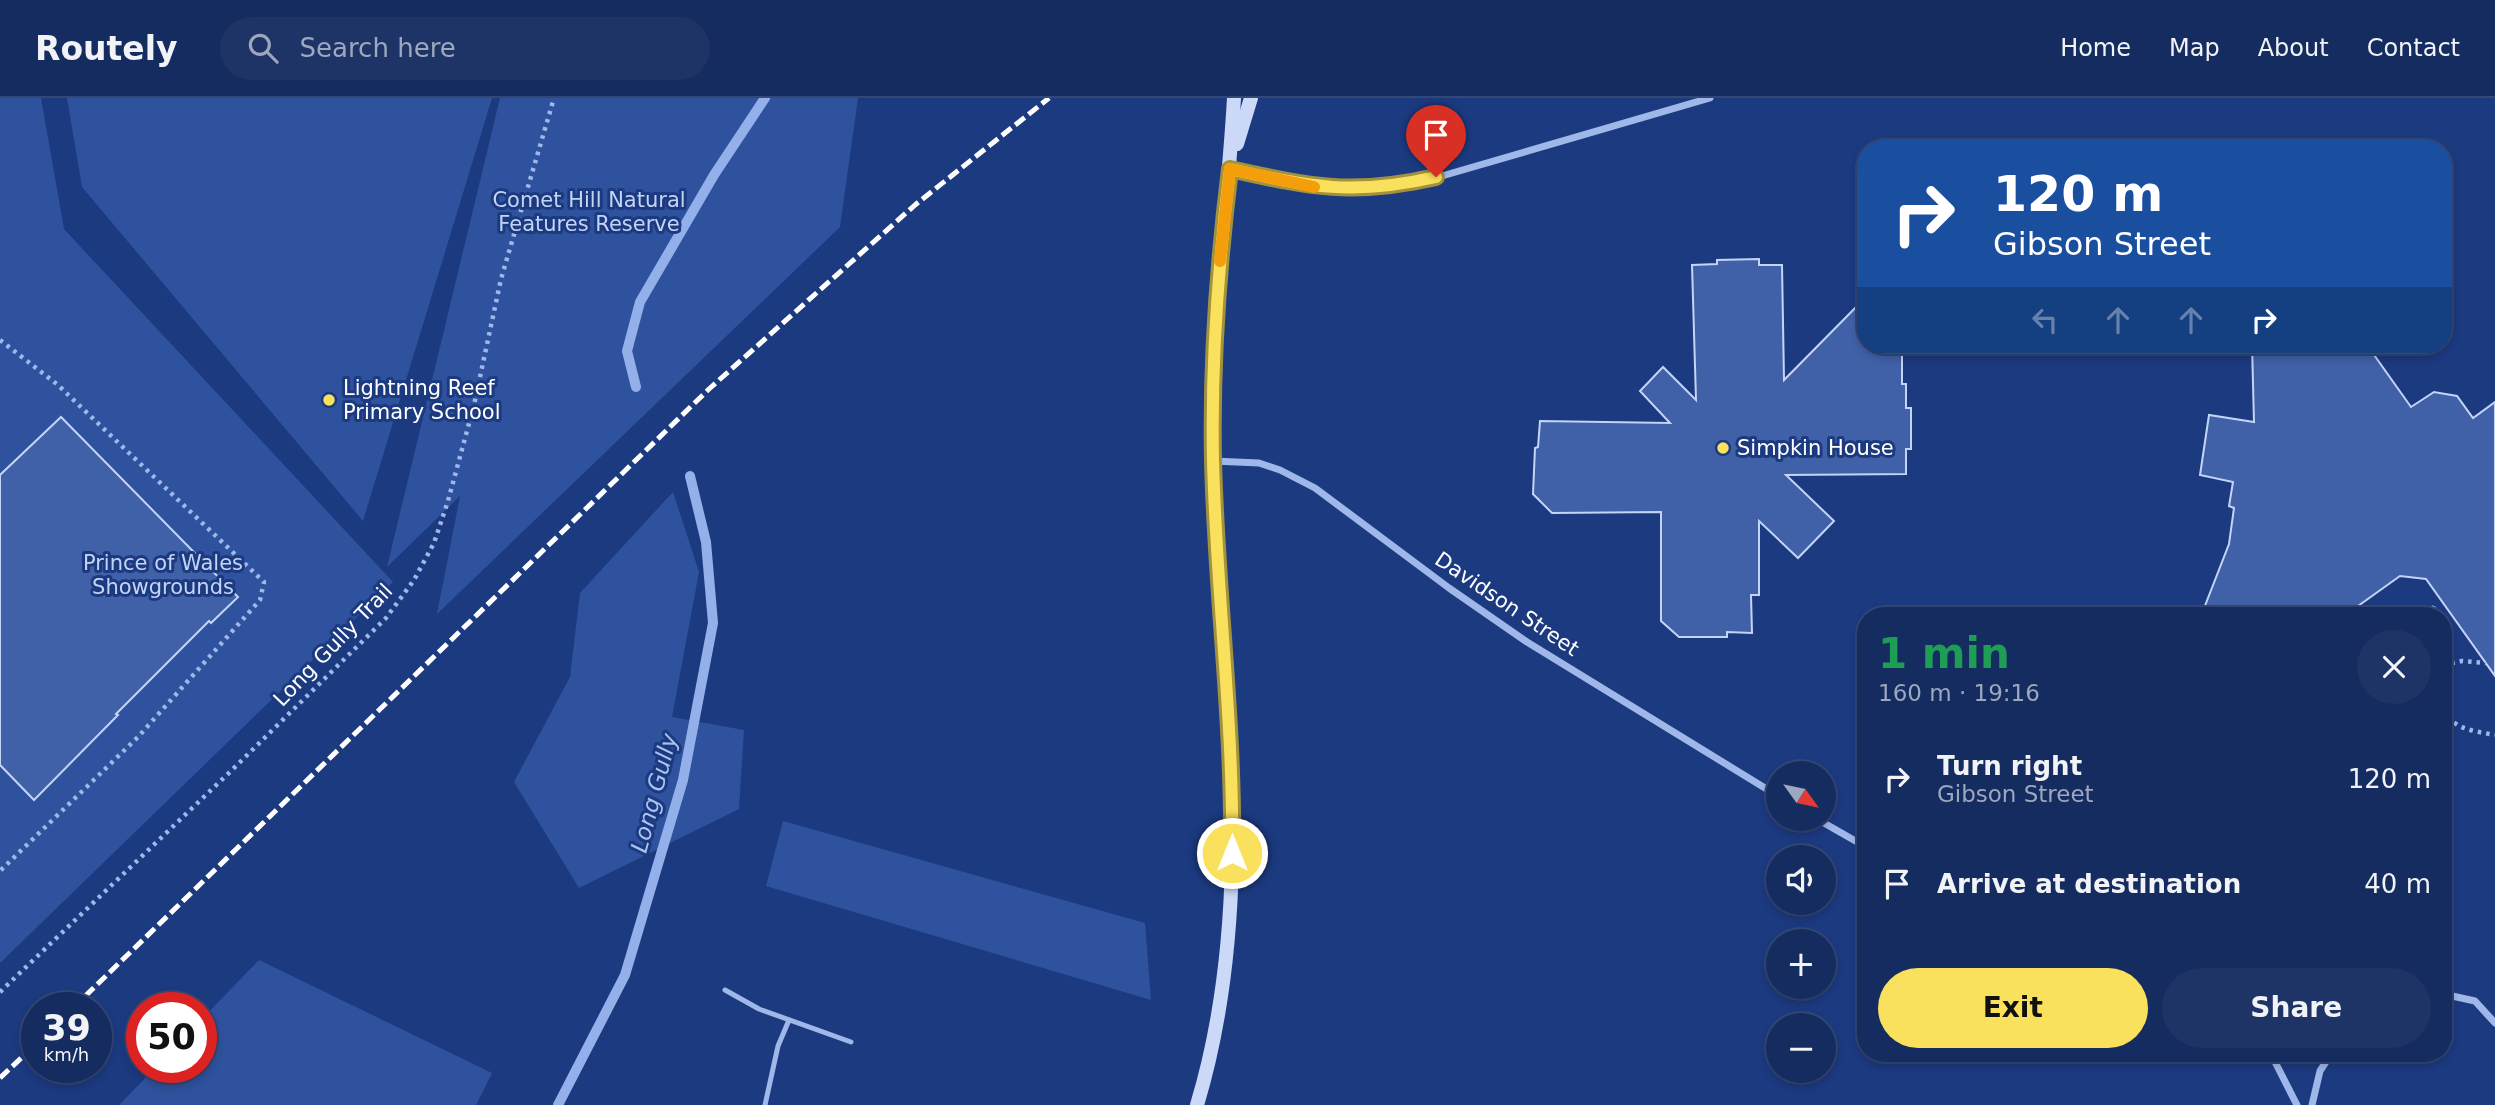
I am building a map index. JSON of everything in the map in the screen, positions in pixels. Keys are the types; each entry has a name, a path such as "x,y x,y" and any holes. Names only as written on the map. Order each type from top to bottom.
{"main road":[{"path":"1197,1105 1224,988 1230,935 1231,763 1213,461 1214,322 1230,169 1234,98"},
{"path":"1230,169 1251,98"}],"street":[{"path":"1230,169 1321,188 1350,190 1391,187 1436,177 1710,98"},
{"name":"Davidson Street","path":"1213,461 1259,463 1280,470 1315,488 1517,636 1766,789"},
{"path":"1836,830 1857,842"},
{"path":"2452,996 2475,1001 2495,1023"},
{"path":"2275,1062 2297,1105"},
{"path":"2312,1105 2320,1072 2326,1062"}],"lane":[{"path":"725,990 759,1009 830,1032 851,1042"},
{"path":"765,1105 778,1046 789,1020"}],"path":[{"name":"Long Gully Trail","path":"0,992 376,628 401,600 414,580 438,533 454,481 474,405 501,279 554,98"},
{"path":"0,340 58,385 264,582 260,600 138,737 0,871"},
{"path":"2452,663 2486,663"},
{"path":"2452,722 2463,729 2495,735"}],"green space":[{"name":"Prince of Wales Showgrounds","path":"0,98 41,98 64,229 393,582 0,963"},
{"name":"Lightning Reef Primary School","path":"67,98 492,98 363,521 82,187"},
{"name":"Comet Hill Natural Features Reserve","path":"500,98 858,98 840,227 437,614 460,496 387,567"},
{"path":"673,492 699,572 672,717 744,730 739,809 579,888 514,782 570,677 580,593"},
{"path":"783,821 1145,923 1151,1000 766,886"},
{"path":"259,960 492,1073 476,1105 119,1105 140,1083 217,1083 217,1003"}],"building":[{"name":"Simpkin House","path":"1759,259 1759,265 1782,265 1784,380 1857,306 1857,354 1902,354 1902,384 1906,384 1906,408 1911,408 1911,449 1906,449 1906,474 1786,475 1834,521 1798,558 1759,521 1759,595 1751,595 1752,633 1727,632 1727,637 1679,637 1661,621 1661,512 1552,513 1533,494 1535,448 1538,447 1540,421 1670,423 1640,391 1663,367 1696,400 1692,265 1717,264 1717,260"},
{"path":"2252,354 2373,354 2411,407 2434,392 2457,396 2473,418 2495,402 2495,676 2452,616 2452,607 2446,607 2426,579 2400,576 2357,607 2204,607 2229,544 2234,508 2229,506 2233,482 2200,475 2209,415 2254,422"},
{"path":"61,417 238,597 211,623 209,621 34,800 0,765 0,475"}],"waterway":[{"name":"Long Gully","path":"636,387 627,351 640,302 714,175 765,98"},
{"name":"Long Gully","path":"558,1105 625,975 683,780 713,623 706,542 690,476"}],"railway":[{"path":"89,992 709,389 915,205 1049,98"},
{"path":"0,1078 21,1058"}],"slow traffic":[{"path":"1220,261 1230,169 1314,187"}],"place":[{"name":"Lightning Reef Primary School","path":"329,400"},
{"name":"Simpkin House","path":"1723,448"}],"route":[{"path":"1232,853 1231,763 1213,461 1214,322 1230,169 1298,184 1350,190 1391,187 1436,177"}]}
